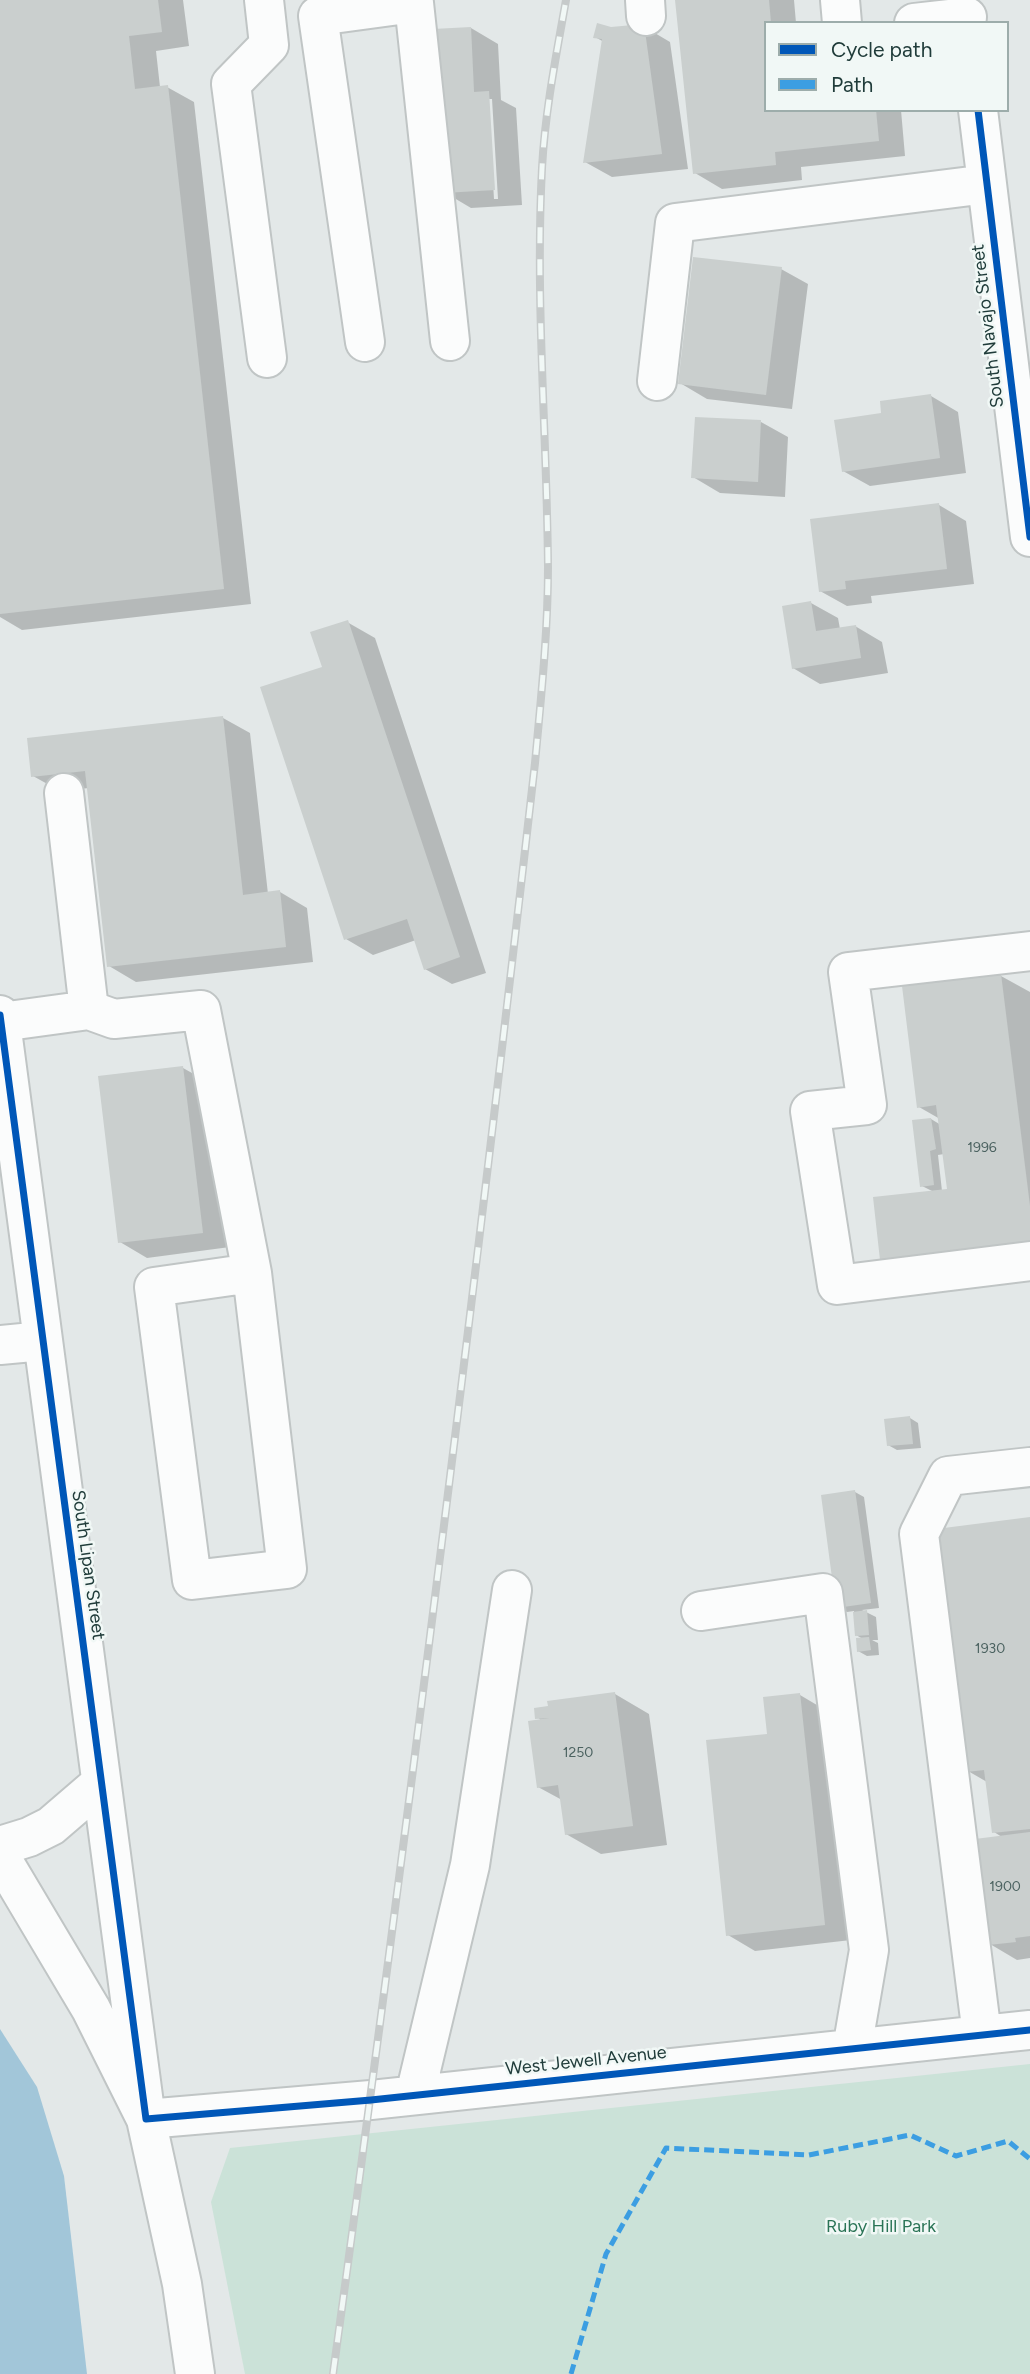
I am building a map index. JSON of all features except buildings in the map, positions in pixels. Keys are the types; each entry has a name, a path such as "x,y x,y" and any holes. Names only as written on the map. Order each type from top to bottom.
{"street":[{"path":"264,0 268,45"},
{"path":"840,0 842,21"},
{"path":"365,342 318,16 408,2 414,3 450,341"},
{"path":"924,21 966,13"},
{"path":"267,358 231,84 268,45 321,40"},
{"name":"South Navajo Street","path":"978,112 1029,525"},
{"path":"657,381 675,223 987,184"},
{"path":"64,793 89,1010"},
{"path":"1030,951 848,972 867,1105 810,1111 837,1286 1030,1261"},
{"path":"1,1022 89,1010 114,1019 201,1010 252,1273 287,1569 192,1580 154,1287 252,1273"},
{"name":"South Lipan Street","path":"0,1015 8,1139 43,1341 146,2119"},
{"path":"0,1345 43,1341"},
{"path":"982,2035 919,1534 948,1476 1030,1467"},
{"path":"415,2095 470,1865 512,1590"},
{"path":"701,1611 823,1593 869,1950 852,2049"},
{"path":"0,1846 29,1838 51,1826 102,1783"},
{"path":"0,1856 91,2009 146,2119 182,2284 195,2374"},
{"name":"West Jewell Avenue","path":"146,2119 415,2095 1030,2030"}],"green space":[{"name":"Ruby Hill Park","path":"1030,2064 1030,2374 245,2374 211,2202 230,2148"}],"water":[{"path":"0,2029 37,2087 64,2176 87,2374 0,2374"}],"railway":[{"path":"333,2374 438,1569 535,763 548,591 540,268 542,168 548,105 566,0"}],"marked path":[{"path":"571,2374 606,2254 666,2148 809,2155 910,2135 956,2156 1008,2141 1030,2159"}],"cycle path":[{"path":"978,112 1030,537"},
{"path":"0,1015 146,2119 371,2100 1030,2030"}]}
